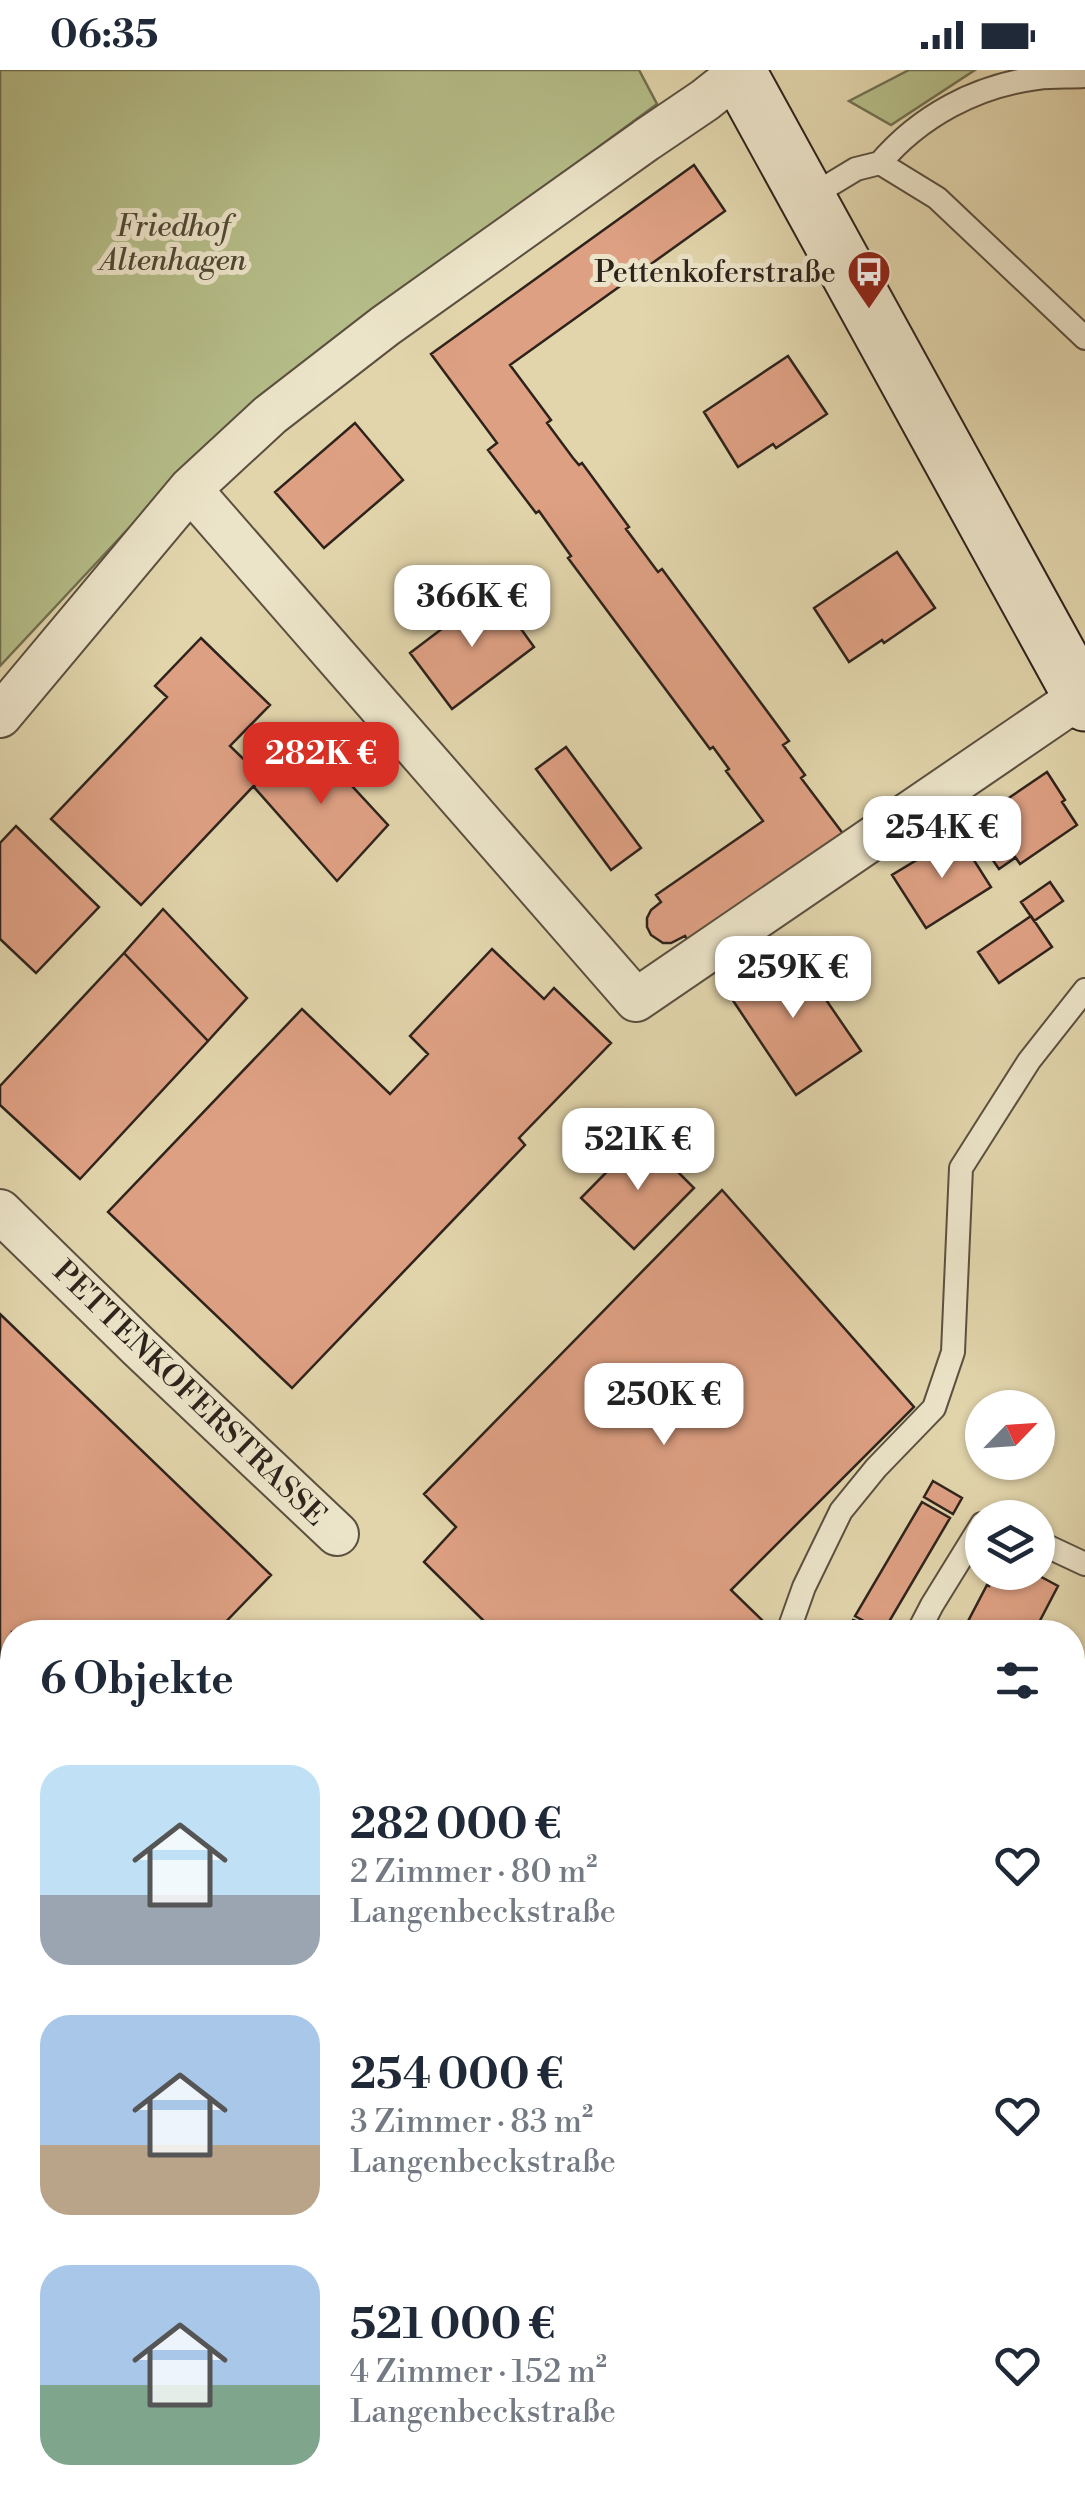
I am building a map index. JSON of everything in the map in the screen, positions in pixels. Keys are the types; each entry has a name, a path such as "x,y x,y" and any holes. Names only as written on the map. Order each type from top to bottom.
{"main road":[{"path":"738,72 1083,700"}],"street":[{"path":"0,716 190,488 270,415 385,326 705,100 738,72"},
{"path":"190,488 636,1000 1083,700"},
{"name":"PETTENKOFERSTRASSE","path":"0,1210 337,1534"}],"lane":[{"path":"808,198 856,170 880,163 910,132 964,98 1038,78 1085,76"},
{"path":"880,163 936,198 1085,338"},
{"path":"792,1620 841,1510 934,1408 953,1352 961,1168 1030,1061 1085,990"},
{"path":"1055,1550 1085,1564"},
{"path":"924,1620 965,1552"}],"green space":[{"name":"Friedhof Altenhagen","path":"0,70 639,70 657,104 257,398 0,666"},
{"path":"909,70 975,70 891,125 849,101"}],"building":[{"path":"694,165 725,211 510,365 551,420 547,423 579,465 582,463 658,572 662,569 789,741 783,745 805,775 801,778 844,835 688,941 685,936 663,943 647,927 651,910 661,902 656,895 763,821 713,747 710,749 568,558 571,556 539,511 536,513 488,450 497,443 431,354"},
{"path":"788,356 827,414 776,448 773,444 738,467 704,412"},
{"path":"355,423 403,480 324,548 275,492"},
{"path":"897,552 935,608 849,662 814,608"},
{"path":"493,590 534,647 452,709 410,653"},
{"path":"201,638 270,705 230,746 262,777 141,905 51,819 167,697 155,686"},
{"path":"303,733 388,825 337,881 254,787"},
{"path":"566,747 641,848 611,870 536,769"},
{"path":"1047,772 1077,825 1020,864 985,814"},
{"path":"992,822 1015,858 999,869 974,833"},
{"path":"16,826 99,907 36,973 0,939 0,843"},
{"path":"958,835 991,887 926,928 892,875"},
{"path":"1050,882 1063,901 1034,921 1021,902"},
{"path":"163,909 247,998 208,1041 124,953"},
{"path":"1031,916 1052,947 999,983 978,952"},
{"path":"790,947 861,1051 796,1095 726,990"},
{"path":"492,949 544,999 554,988 611,1043 519,1138 525,1145 292,1388 108,1212 302,1009 390,1094 428,1054 410,1036"},
{"path":"124,953 208,1041 80,1179 0,1105 0,1086"},
{"path":"642,1136 694,1188 634,1249 581,1198"},
{"path":"722,1190 914,1407 731,1590 762,1620 483,1620 424,1562 456,1527 424,1494"},
{"path":"0,1314 271,1575 228,1620 0,1620"},
{"path":"933,1481 962,1498 953,1514 924,1497"},
{"path":"922,1502 950,1518 890,1620 862,1620 855,1616"},
{"path":"1055,1584 1058,1586 1040,1620 969,1620 984,1590 1055,1590"}],"place":[{"name":"Pettenkoferstraße","path":"869,310"}]}
